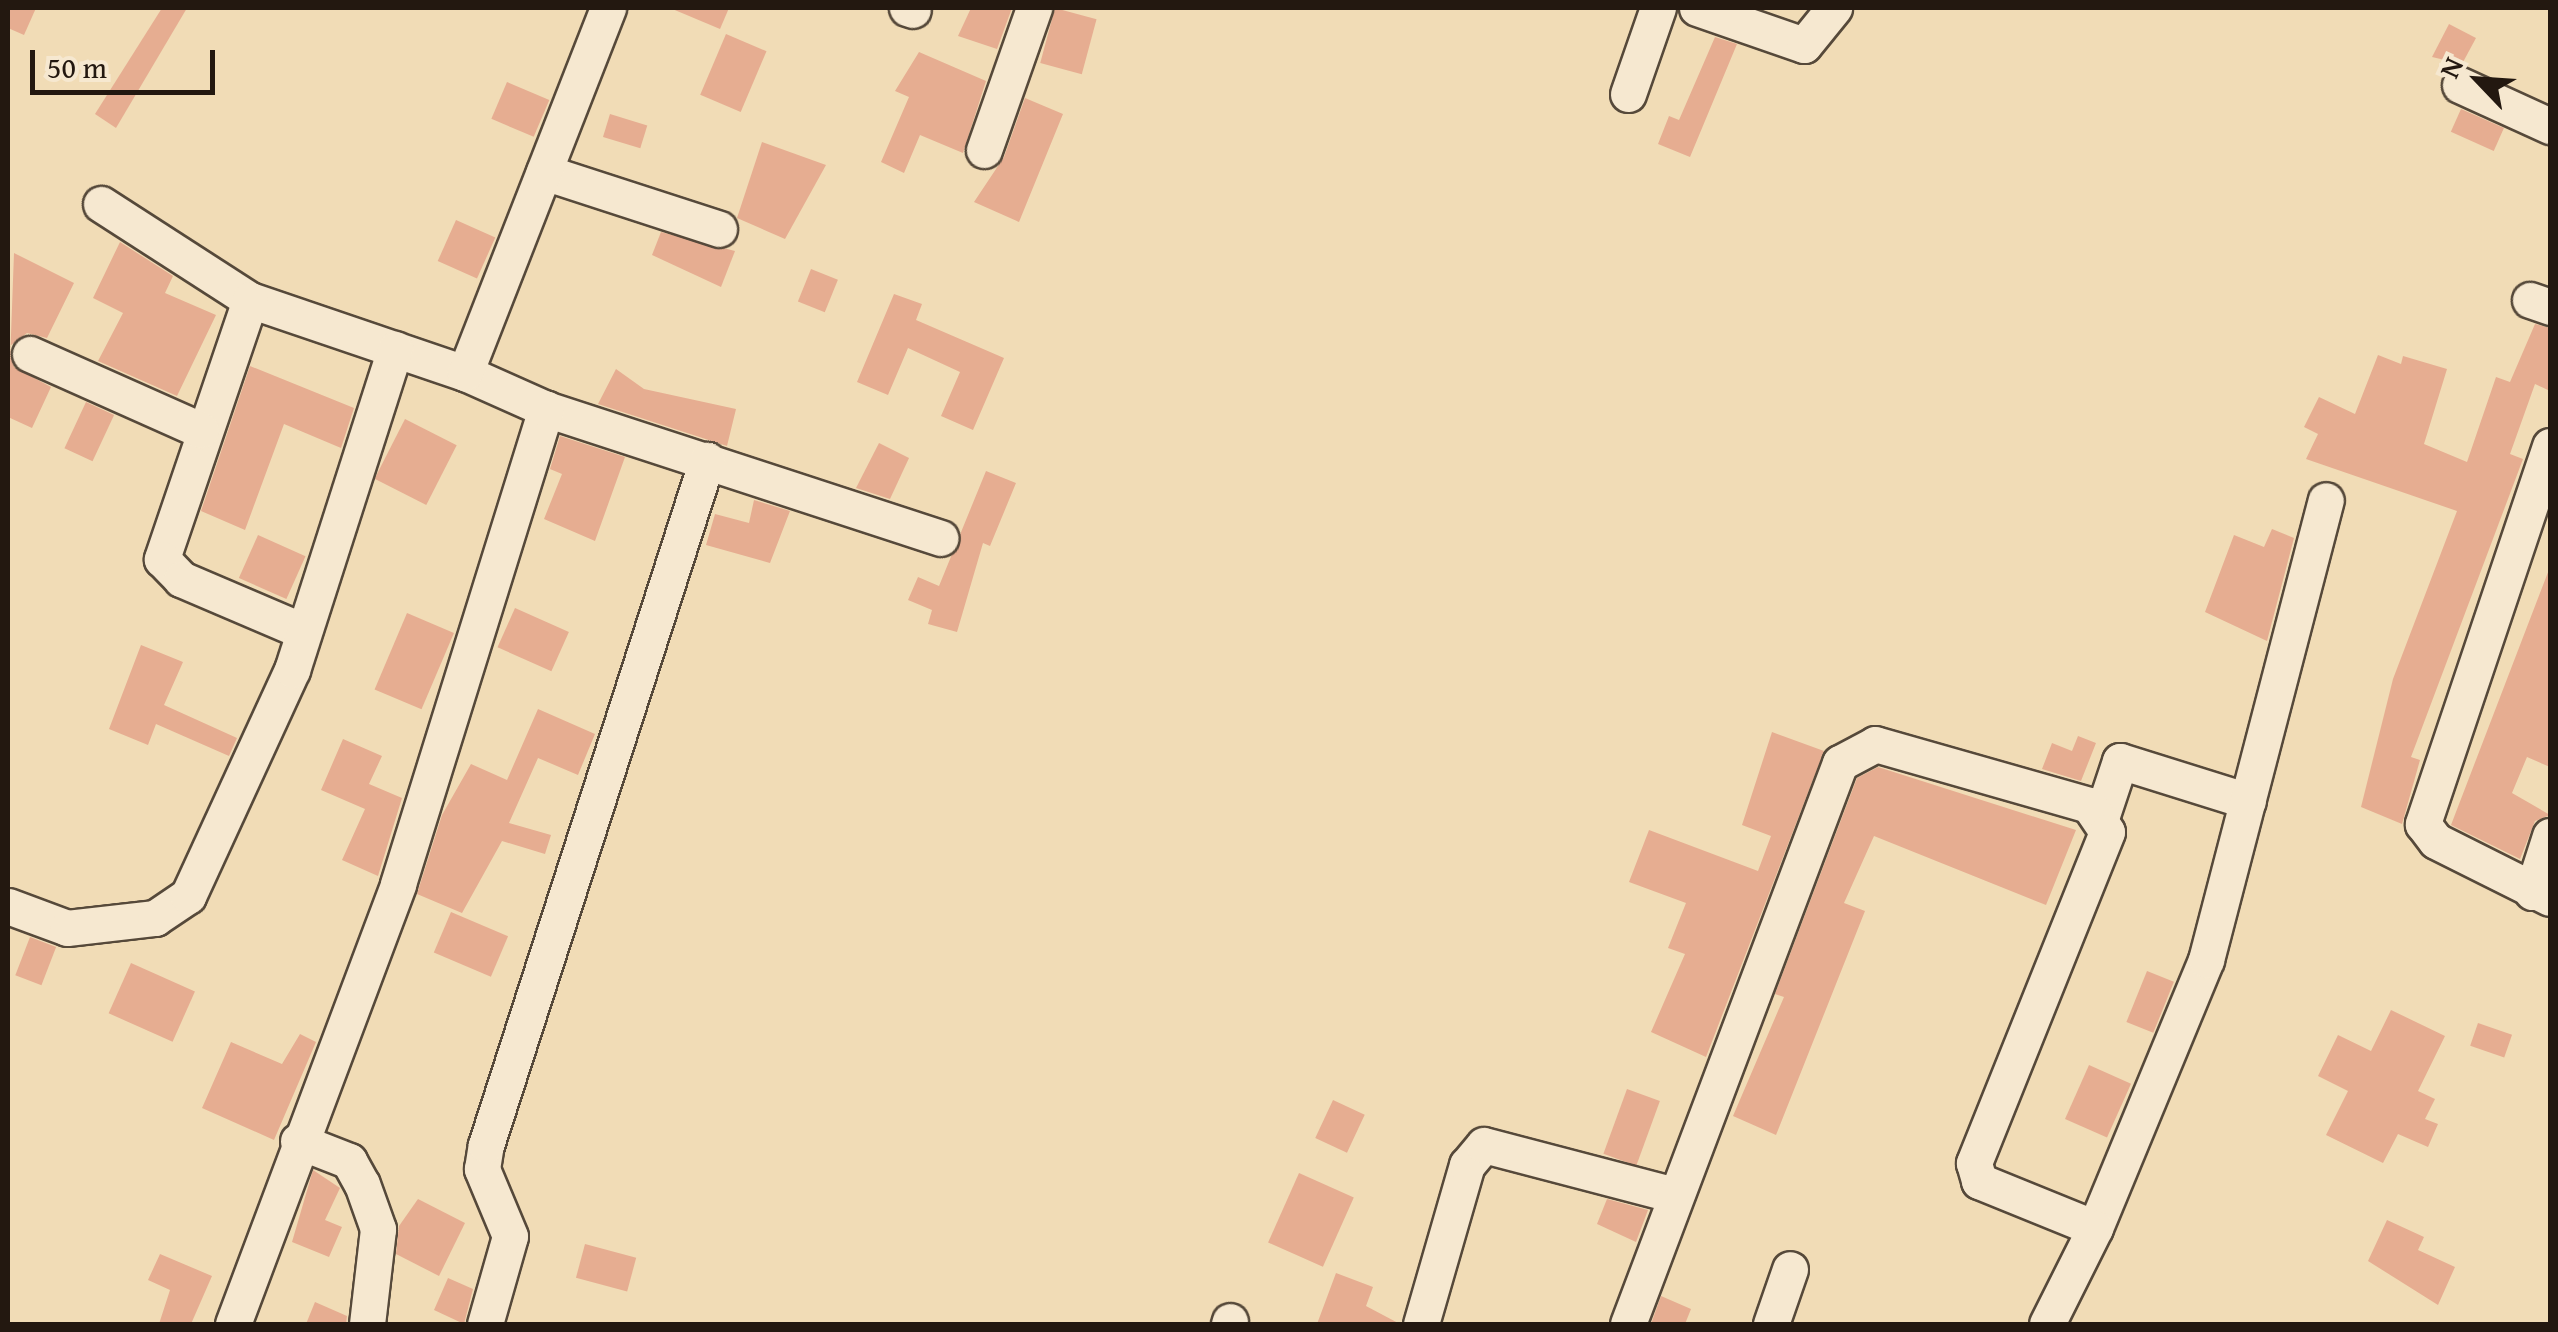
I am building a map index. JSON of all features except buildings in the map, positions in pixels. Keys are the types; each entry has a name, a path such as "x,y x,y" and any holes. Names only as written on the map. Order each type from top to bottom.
{"street":[{"path":"465,373 608,8"},
{"path":"984,150 1034,8"},
{"path":"1628,94 1658,8"},
{"path":"1697,8 1804,46 1834,8"},
{"path":"2460,86 2550,126"},
{"path":"544,172 719,229"},
{"path":"101,204 250,300 465,373 546,409 940,538"},
{"path":"250,300 162,544 169,572 303,631"},
{"path":"8,906 67,928 155,918 188,896 210,863 303,631 395,349"},
{"path":"30,354 201,430"},
{"path":"232,1324 398,884 546,409"},
{"path":"2550,446 2423,824 2436,841 2541,895 2550,836"},
{"path":"485,1324 510,1236 482,1169 486,1146 706,460"},
{"path":"2047,1324 2095,1228 2194,994 2326,500"},
{"path":"1628,1324 1675,1195 1853,749 1876,744 2102,815"},
{"path":"2095,1228 1979,1180 1974,1163 2107,832 2102,815 2120,761 2248,801"},
{"path":"298,1141 349,1161 362,1184 378,1229 367,1324"},
{"path":"1421,1324 1467,1165 1484,1145 1675,1195"},
{"path":"1771,1324 1790,1269"}]}
